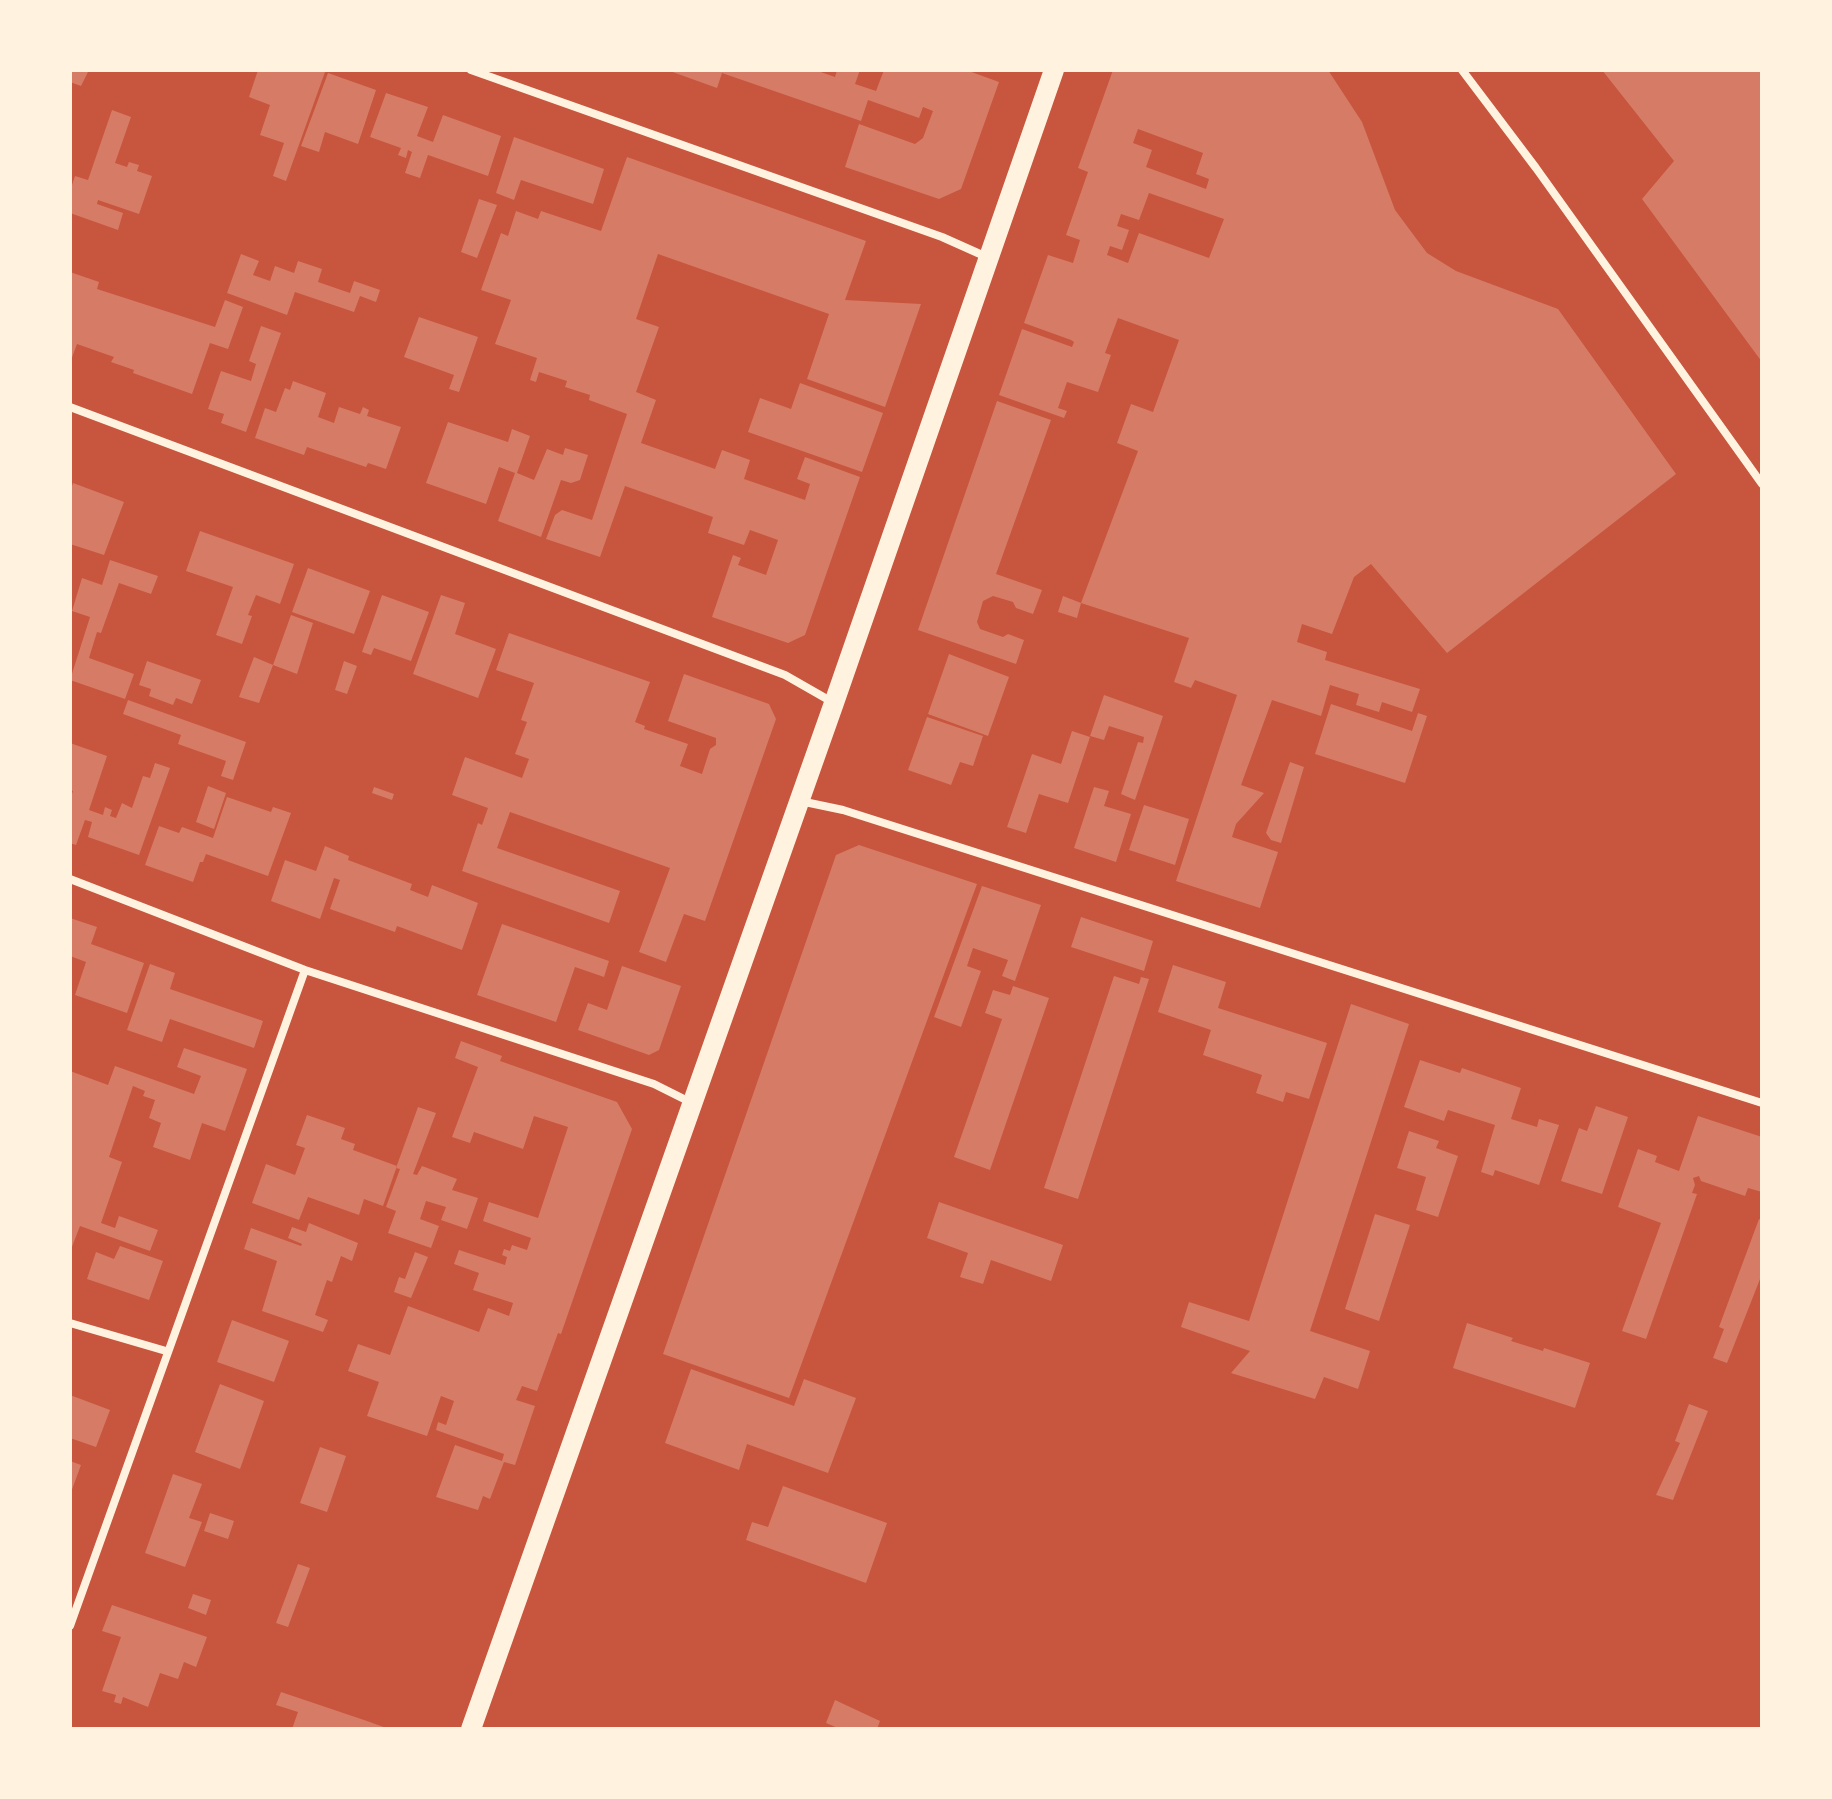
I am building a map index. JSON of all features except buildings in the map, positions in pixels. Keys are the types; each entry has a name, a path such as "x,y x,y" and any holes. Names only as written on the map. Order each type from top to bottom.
{"main road":[{"path":"471,1729 1054,70"}],"street":[{"path":"471,70 942,237 989,258"},
{"path":"1462,70 1761,481"},
{"path":"70,407 785,675 834,703"},
{"path":"799,800 843,810 1762,1103"},
{"path":"70,879 305,970 654,1084 692,1103"},
{"path":"70,1626 305,970"},
{"path":"70,1323 166,1351"}]}
